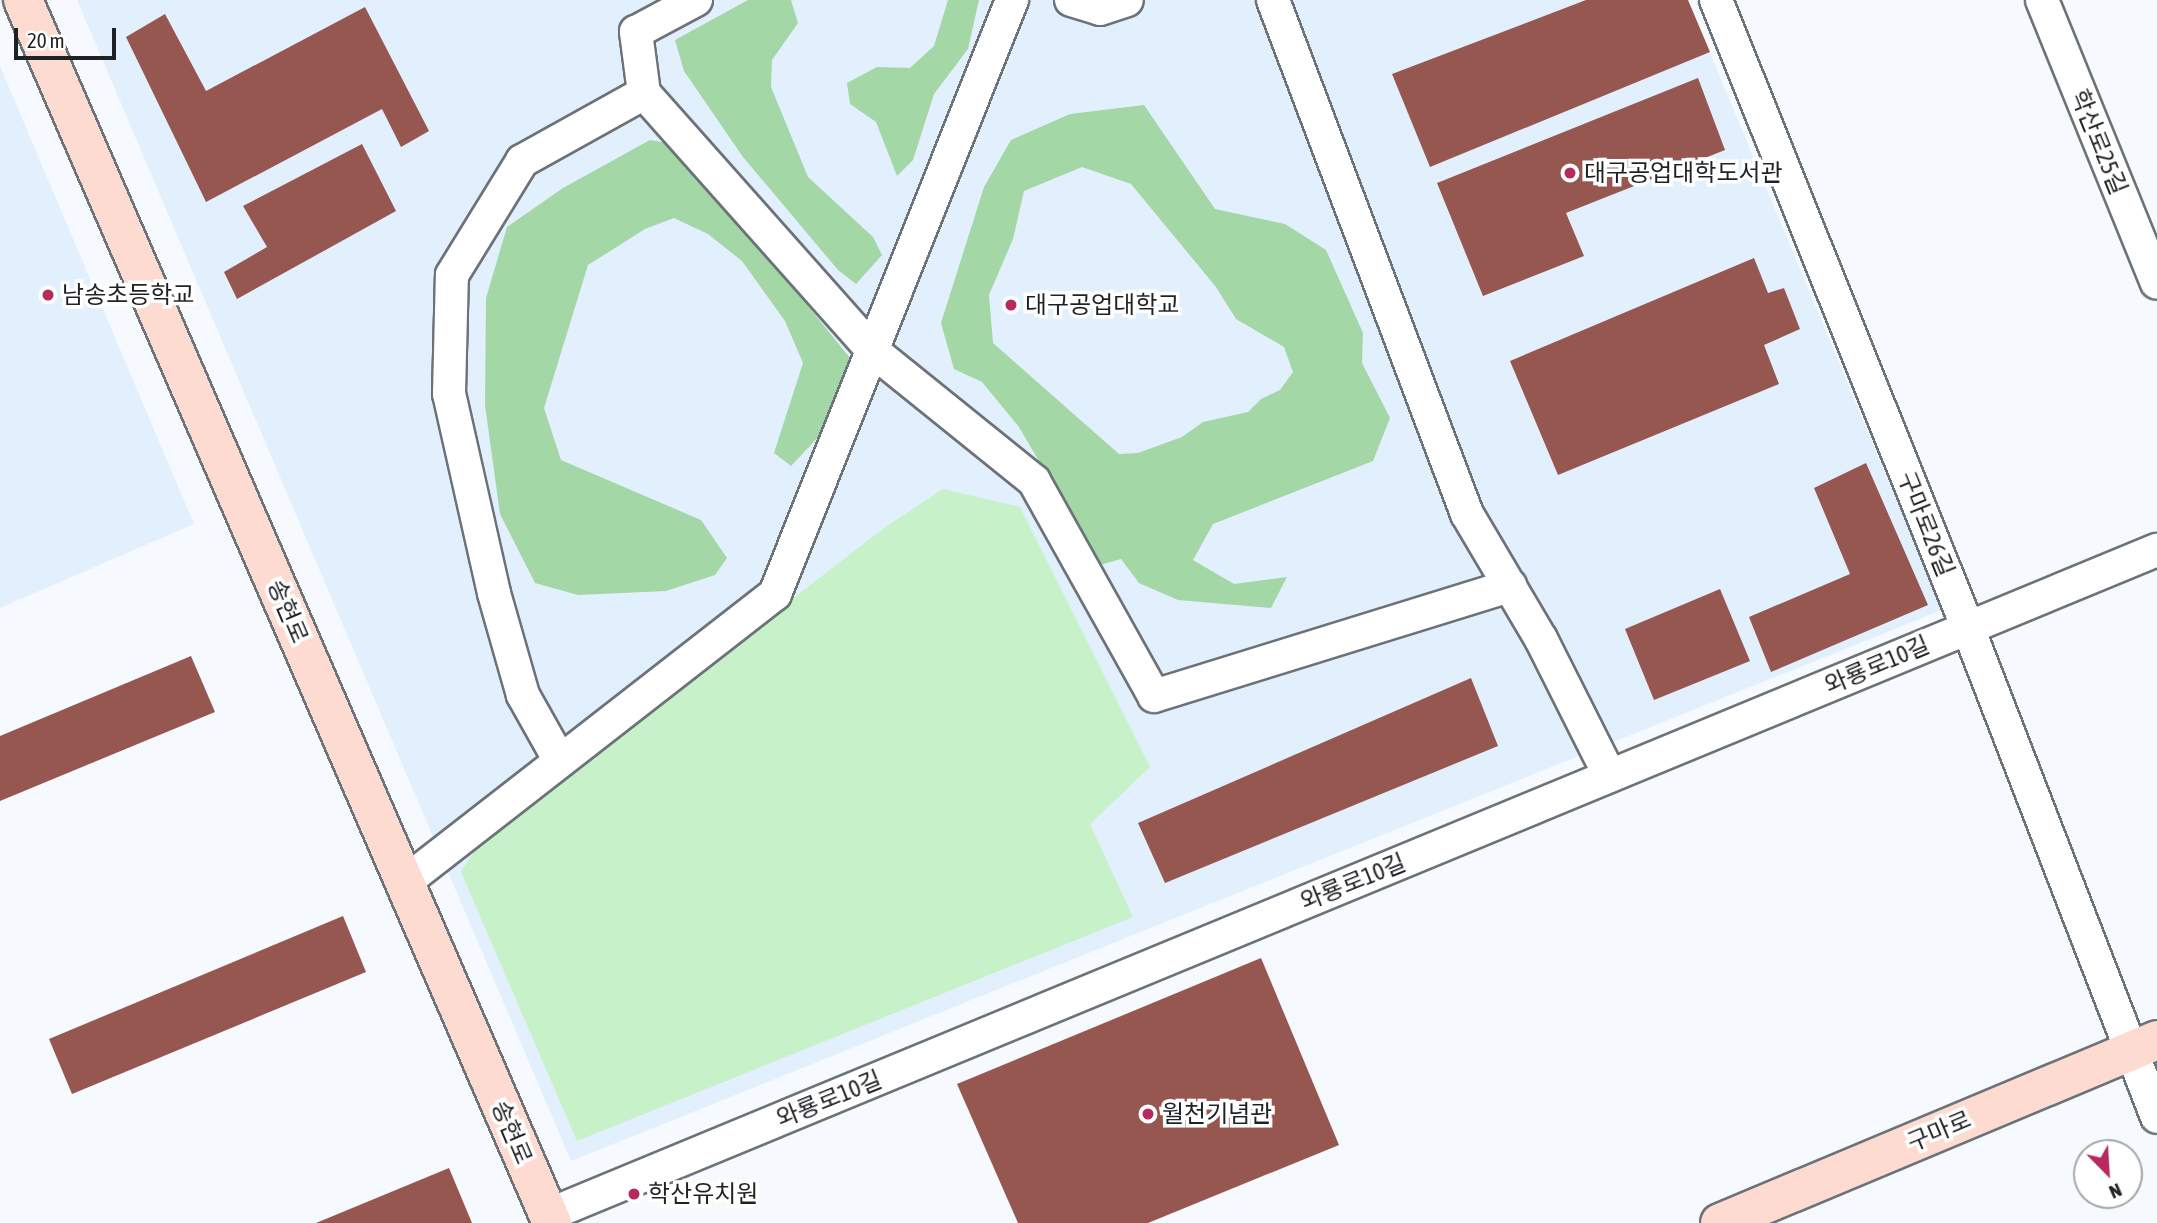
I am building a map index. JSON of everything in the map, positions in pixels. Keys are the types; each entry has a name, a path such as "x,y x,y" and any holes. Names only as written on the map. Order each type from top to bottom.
{"main road":[{"name":"송현로","path":"23,0 550,1219"},
{"name":"구마로","path":"1720,1223 2143,1046"}],"street":[{"path":"696,0 636,32 644,93 873,351 1034,481 1154,696 1510,586"},
{"path":"405,882 775,594 1013,0"},
{"path":"1071,0 1100,9 1127,0"},
{"path":"1272,0 1467,514 1510,586 1610,776"},
{"name":"구마로26길","path":"1716,0 1968,628 2143,1046 2157,1117"},
{"name":"학산로25길","path":"2042,0 2145,218 2157,283"},
{"path":"561,761 523,695 494,593 449,394 452,275 522,161 644,93"},
{"name":"와룡로10길","path":"550,1219 2157,550"}],"shaded area":[{"name":"대구공업대학교","path":"77,0 1688,0 1942,610 571,1161"},
{"name":"남송초등학교","path":"0,66 194,524 0,608"}],"green space":[{"path":"748,0 791,0 798,23 772,60 771,87 808,177 873,237 882,255 856,284 838,270 743,157 684,71 675,40"},
{"path":"948,0 979,0 968,49 934,94 913,160 897,176 876,122 850,104 847,83 877,67 910,68 934,46"},
{"path":"1144,105 1215,209 1285,224 1326,250 1363,333 1362,363 1390,418 1373,461 1213,524 1193,560 1234,584 1287,577 1271,608 1178,600 1139,583 1121,559 1100,565 1019,427 982,382 954,369 941,323 984,187 1011,140 1070,114","holes":["1082,167 1131,184 1216,287 1236,319 1284,347 1293,372 1280,390 1261,399 1248,412 1203,422 1182,437 1138,453 1119,454 993,343 989,295 1013,239 1024,191"]},
{"path":"650,140 667,143 714,190 850,358 836,418 791,466 774,453 803,363 785,321 742,261 708,234 674,218 645,229 588,265 544,408 561,460 701,520 727,558 715,575 666,591 578,595 535,583 500,514 485,405 486,298 507,227 563,188"},
{"path":"943,489 1020,507 1150,767 1090,824 1133,917 577,1141 461,872 481,839 884,528"}],"building":[{"path":"1586,0 1688,0 1710,52 1430,167 1392,74"},
{"path":"365,7 429,131 401,147 382,109 206,202 126,37 165,14 206,91"},
{"path":"1698,78 1725,150 1566,213 1584,256 1483,296 1437,183"},
{"path":"362,144 396,211 237,299 224,272 267,247 243,206"},
{"path":"1754,258 1768,293 1784,288 1800,329 1764,345 1779,384 1558,475 1510,361"},
{"path":"1866,463 1928,605 1771,672 1749,617 1850,574 1814,488"},
{"path":"1720,589 1750,661 1654,700 1625,629"},
{"path":"191,656 215,712 0,801 0,736"},
{"path":"1471,678 1498,746 1165,883 1138,823"},
{"path":"343,916 366,972 72,1094 49,1039"},
{"name":"월천기념관","path":"1261,958 1339,1145 1148,1223 1018,1223 957,1084"},
{"path":"449,1168 472,1223 316,1223"}],"place":[{"name":"대구공업대학도서관","path":"1570,173"},
{"name":"남송초등학교","path":"48,295"},
{"name":"대구공업대학교","path":"1011,305"},
{"name":"월천기념관","path":"1148,1114"},
{"name":"학산유치원","path":"634,1194"}]}
